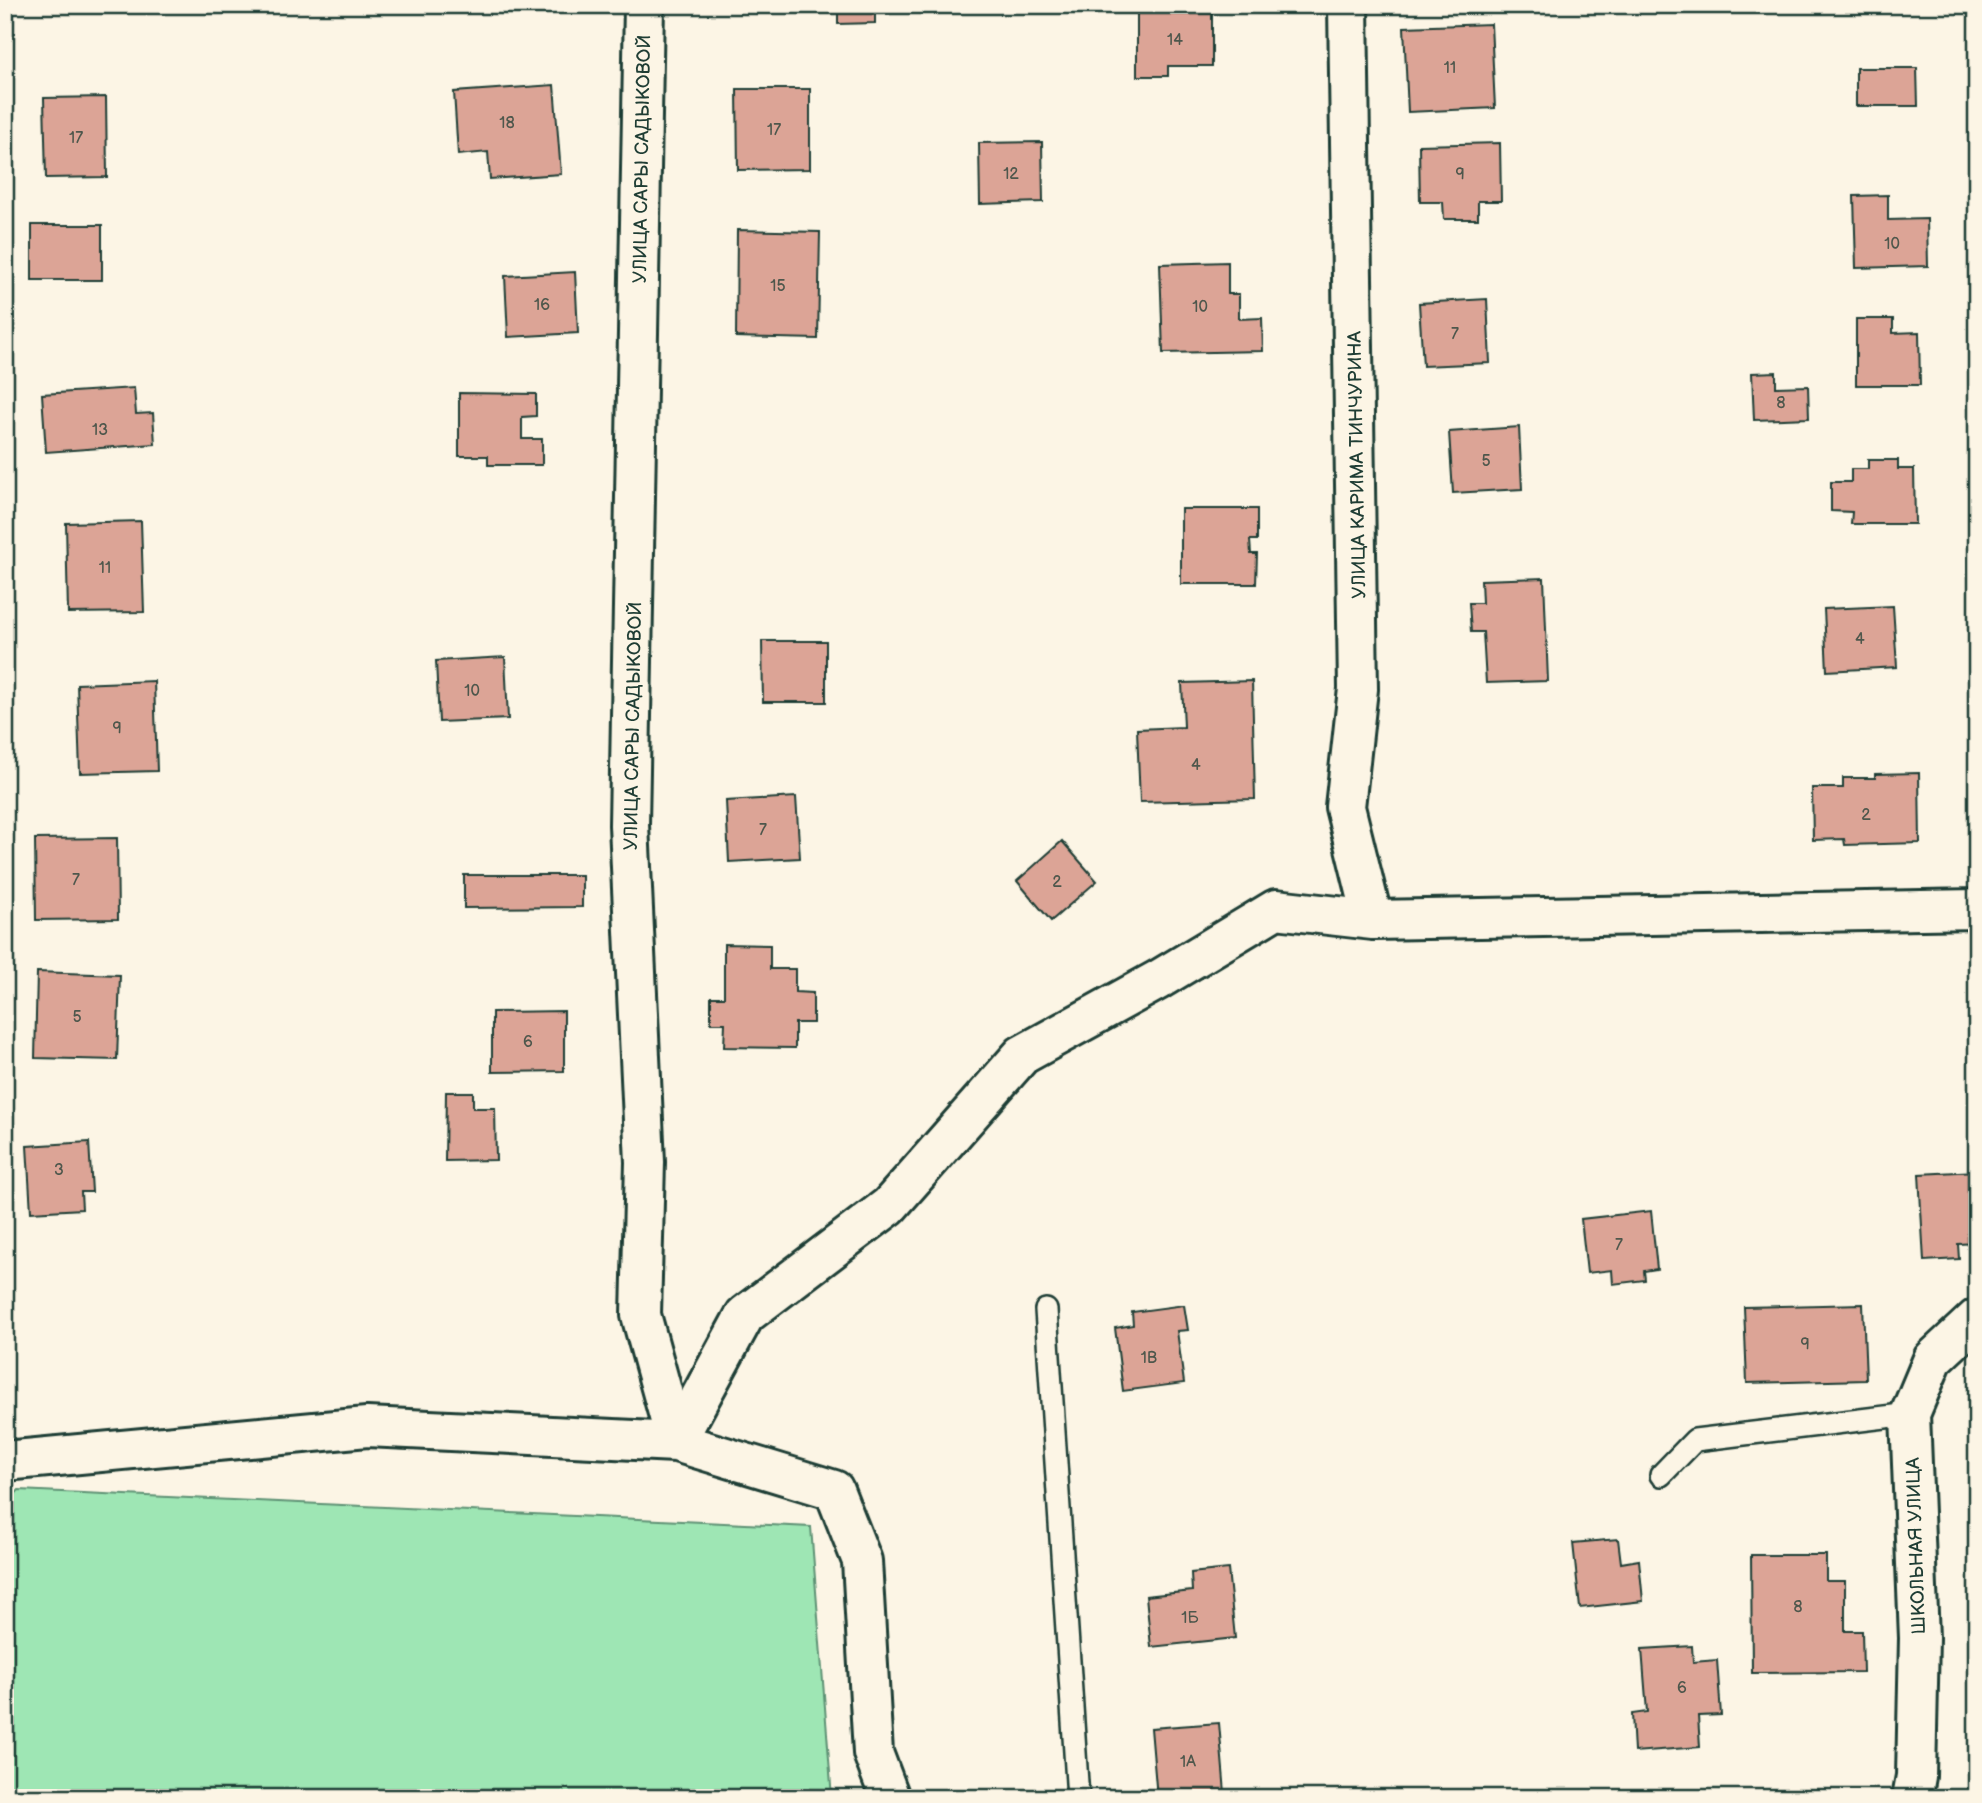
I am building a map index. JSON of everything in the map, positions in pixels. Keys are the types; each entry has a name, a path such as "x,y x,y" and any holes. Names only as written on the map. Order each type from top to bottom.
{"street":[{"name":"УЛИЦА САРЫ САДЫКОВОЙ","path":"644,5 629,825 645,1162 641,1315 676,1442"},
{"name":"УЛИЦА КАРИМА ТИНЧУРИНА","path":"1348,5 1358,689 1345,807 1373,920"},
{"path":"676,1442 745,1315 889,1206 1022,1055 1158,980 1276,909 1373,920 1977,909"},
{"name":"ШКОЛЬНАЯ УЛИЦА","path":"1912,1798 1916,1776 1919,1638 1910,1414 1933,1359 1977,1318"},
{"path":"5,1461 367,1427 676,1442 834,1490 862,1561 873,1753 890,1798"}],"lane":[{"path":"1046,1310 1078,1798"},
{"path":"1661,1475 1695,1440 1910,1414"}],"green space":[{"path":"19,1490 811,1527 832,1798 5,1798 5,1505"}],"building":[{"path":"807,5 875,5 875,23 838,24 838,7"},
{"path":"1137,12 1212,13 1212,66 1168,66 1168,76 1137,76"},
{"path":"1491,24 1495,108 1408,112 1404,27"},
{"path":"1856,68 1917,68 1918,106 1856,106"},
{"path":"554,85 561,174 490,179 488,152 458,155 454,92"},
{"path":"737,89 810,89 810,169 738,170"},
{"path":"106,97 107,177 46,178 44,98"},
{"path":"1042,142 1043,202 980,204 979,143"},
{"path":"1500,143 1501,201 1478,201 1478,219 1444,219 1443,202 1420,202 1419,145"},
{"path":"1888,195 1888,220 1927,219 1928,266 1856,268 1854,196"},
{"path":"32,225 102,225 102,280 32,280"},
{"path":"737,230 820,232 818,339 736,337"},
{"path":"1228,262 1228,294 1239,294 1239,319 1262,318 1263,351 1163,353 1160,264"},
{"path":"575,272 578,333 508,337 505,276"},
{"path":"1487,299 1490,363 1423,366 1419,303"},
{"path":"1856,319 1893,319 1893,333 1919,332 1920,385 1856,385"},
{"path":"1776,372 1776,387 1808,386 1809,418 1754,420 1752,373"},
{"path":"134,388 136,414 153,413 155,444 46,452 42,394"},
{"path":"459,393 536,394 536,416 522,417 522,439 542,439 542,465 488,465 488,456 459,456"},
{"path":"1519,427 1522,489 1453,493 1449,432"},
{"path":"1868,460 1898,460 1898,469 1914,469 1915,524 1851,524 1852,512 1831,511 1831,482 1851,482 1851,469 1868,469"},
{"path":"1181,509 1257,509 1257,540 1250,540 1251,554 1257,554 1256,584 1181,584"},
{"path":"141,521 144,612 68,613 66,523"},
{"path":"1544,578 1548,681 1486,683 1483,632 1471,632 1469,603 1482,603 1481,580"},
{"path":"1893,606 1897,667 1827,671 1824,609"},
{"path":"762,641 826,641 826,702 763,702"},
{"path":"505,657 508,719 439,722 436,661"},
{"path":"154,681 157,771 80,773 77,684"},
{"path":"1252,681 1255,799 1140,802 1137,729 1184,727 1182,683"},
{"path":"1919,773 1920,843 1845,845 1844,839 1813,840 1812,788 1843,788 1843,778 1875,778 1875,774"},
{"path":"796,797 800,858 729,862 726,801"},
{"path":"117,838 118,919 36,920 35,839"},
{"path":"1062,841 1097,881 1051,921 1017,881"},
{"path":"464,875 582,875 582,907 464,908"},
{"path":"724,944 770,945 770,969 795,969 795,992 813,993 813,1023 795,1023 795,1048 724,1047 725,1023 711,1023 711,997 724,997"},
{"path":"37,972 120,975 117,1060 35,1058"},
{"path":"564,1011 564,1071 492,1072 492,1012"},
{"path":"446,1092 473,1092 473,1108 495,1108 496,1160 445,1161"},
{"path":"89,1142 92,1192 81,1192 82,1209 31,1212 27,1146"},
{"path":"1977,1171 1977,1243 1958,1244 1959,1259 1924,1261 1919,1174"},
{"path":"1651,1211 1657,1269 1644,1271 1645,1280 1613,1284 1612,1270 1587,1273 1581,1219"},
{"path":"1863,1304 1866,1380 1747,1383 1744,1307"},
{"path":"1184,1305 1188,1330 1177,1331 1184,1383 1123,1391 1115,1328 1133,1325 1132,1312"},
{"path":"1618,1539 1621,1563 1639,1560 1643,1601 1580,1608 1573,1543"},
{"path":"1751,1555 1826,1555 1826,1581 1845,1581 1845,1631 1862,1631 1863,1672 1752,1673"},
{"path":"1228,1569 1235,1638 1151,1647 1146,1596 1192,1591 1191,1573"},
{"path":"1692,1646 1693,1662 1717,1660 1721,1715 1698,1716 1700,1747 1634,1752 1632,1714 1647,1712 1642,1649"},
{"path":"1219,1723 1225,1793 1157,1798 1151,1728"}]}
